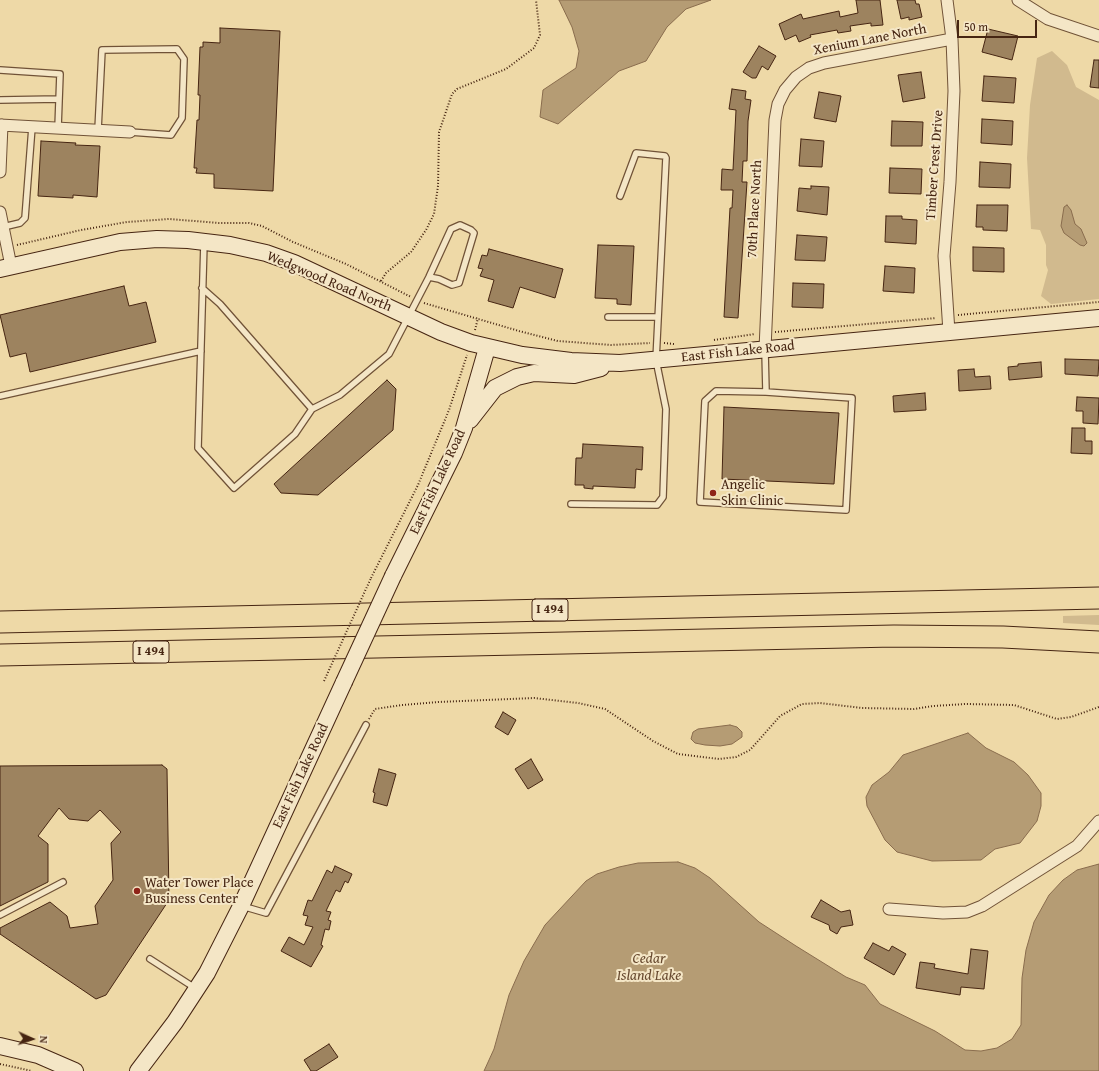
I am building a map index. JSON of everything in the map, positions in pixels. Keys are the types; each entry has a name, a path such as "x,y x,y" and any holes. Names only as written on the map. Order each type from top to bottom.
{"highway":[{"name":"I 494","path":"0,622 1099,598"},
{"name":"I 494","path":"0,655 894,636 1003,637 1099,642"}],"street":[{"name":"Timber Crest Drive","path":"947,0 952,39 954,84 953,130 944,256 949,332"},
{"path":"1018,0 1048,19 1099,36"},
{"name":"Xenium Lane North","path":"796,77 809,68 824,62 952,39"},
{"name":"70th Place North","path":"765,349 764,333 775,120 782,97 796,77"},
{"path":"0,172 1,125 130,132"},
{"path":"0,212 7,248 6,268"},
{"name":"Wedgwood Road North","path":"6,268 120,242 157,239 204,241 266,253 294,263 408,316 471,343 487,348"},
{"name":"East Fish Lake Road","path":"138,1071 197,989 241,906 393,576 454,453 464,428 487,348 557,360 620,363 1099,318"},
{"path":"464,428 495,388 517,377 534,373 574,375 620,363"},
{"path":"889,909 943,913 966,912 982,906 1077,846 1099,821"},
{"path":"0,1046 38,1055 75,1071"}],"lane":[{"path":"98,130 102,50 177,49 184,59 182,118 172,135 130,132"},
{"path":"0,70 60,74 58,128"},
{"path":"0,100 59,99"},
{"path":"3,227 20,223 24,218 32,127"},
{"path":"571,504 657,505 663,497 666,408 656,360 656,343 665,156 636,153 620,196"},
{"path":"204,241 198,448 234,488 295,434 312,409 340,395 389,354 429,277 451,229 460,225 471,230 474,233 459,283 452,285 439,279 429,277"},
{"path":"202,288 220,304 312,409"},
{"path":"608,318 658,317"},
{"path":"765,349 766,392"},
{"path":"0,396 201,351"},
{"path":"716,391 766,392 852,398 846,510 700,502 705,401 716,391"},
{"path":"241,906 266,913 366,725"},
{"path":"0,915 63,882"},
{"path":"150,959 197,989"}],"path":[{"path":"381,281 386,273 411,252 426,230 434,214 438,173 439,132 452,94 457,89 506,69 534,48 540,35 536,0"},
{"path":"7,248 81,230 127,222 169,219 219,223 249,223 262,226 293,242 381,281 417,300 439,308 519,331 573,343 611,345 656,343 679,344"},
{"path":"958,315 1099,302"},
{"path":"324,681 371,578 418,485 425,464 441,430 456,391 478,318"},
{"path":"707,341 764,333 936,318"},
{"path":"366,725 375,709 438,702 534,698 578,703 605,709 653,741 678,754 719,759 736,757 750,750 780,716 802,704 820,703 862,708 914,710 933,706 965,704 1014,705 1057,719 1071,717 1099,707"},
{"path":"0,1064 32,1071"}],"shaded area":[{"path":"1052,51 1067,65 1076,87 1099,100 1099,299 1051,304 1041,296 1048,270 1046,265 1046,245 1040,230 1031,229 1027,158 1030,105 1037,58"},
{"path":"1099,615 1099,625 1063,623 1063,616"}],"water":[{"path":"559,0 711,0 686,9 667,27 646,61 619,71 558,124 540,117 543,90 576,68 579,51 572,27"},
{"path":"1067,205 1071,210 1075,224 1081,229 1087,243 1084,246 1080,245 1064,233 1061,226 1064,207"},
{"path":"730,725 737,727 742,732 742,737 732,744 720,746 705,745 695,743 691,739 693,732 698,729"},
{"path":"968,733 986,748 1014,762 1028,775 1041,793 1041,806 1037,821 1020,843 995,849 981,860 932,861 897,852 885,840 867,806 866,797 872,785 889,772 903,755"},
{"name":"Cedar Island Lake","path":"678,862 695,868 710,878 759,922 846,977 865,985 880,1004 935,1031 965,1050 981,1051 997,1048 1012,1039 1021,1025 1022,978 1026,950 1034,922 1049,895 1063,880 1077,870 1099,864 1099,1071 484,1071 494,1049 509,995 524,961 545,925 586,881 597,874 638,863"}],"building":[{"path":"856,0 880,0 883,25 871,26 871,23 850,26 851,31 838,33 837,30 810,35 811,37 799,42 796,35 785,40 779,24 801,14 803,19 839,11 840,17 858,13"},
{"path":"897,0 915,0 916,4 919,4 922,17 909,20 909,17 901,19"},
{"path":"220,28 280,31 273,191 214,188 214,174 196,173 197,168 194,168 197,120 199,120 200,95 198,95 200,47 203,47 203,42 220,43"},
{"path":"988,29 1018,36 1012,60 982,52"},
{"path":"759,46 776,56 768,70 762,66 756,78 752,78 743,72"},
{"path":"1094,60 1099,60 1099,88 1090,87"},
{"path":"921,72 925,98 903,102 898,75"},
{"path":"984,76 1016,78 1014,103 982,101"},
{"path":"732,89 746,91 745,99 751,100 748,121 747,161 743,161 742,182 747,182 738,318 724,317 730,208 732,208 733,190 721,190 722,169 733,170 736,110 729,109"},
{"path":"819,92 841,96 836,122 814,118"},
{"path":"982,119 1013,121 1012,145 981,143"},
{"path":"892,121 923,122 922,146 891,146"},
{"path":"801,139 824,141 822,167 799,166"},
{"path":"41,141 100,146 97,197 73,195 73,198 38,196"},
{"path":"980,162 1011,164 1010,188 979,187"},
{"path":"890,168 922,169 921,194 889,193"},
{"path":"811,186 829,187 827,215 797,211 799,188 811,189"},
{"path":"977,205 1008,205 1007,231 983,230 983,227 976,227"},
{"path":"886,216 902,216 902,219 917,220 916,244 885,242"},
{"path":"797,235 827,237 825,261 795,260"},
{"path":"598,245 634,246 631,305 617,304 617,299 595,298"},
{"path":"973,247 1004,248 1004,272 973,271"},
{"path":"489,249 563,269 555,298 520,287 513,308 488,301 494,280 480,276 483,269 478,268 482,255 487,256"},
{"path":"885,266 915,268 914,293 883,291"},
{"path":"793,283 824,284 823,308 792,307"},
{"path":"124,286 129,306 146,302 156,342 30,372 26,353 10,357 0,315"},
{"path":"1065,359 1099,360 1098,376 1065,374"},
{"path":"1041,362 1042,377 1009,380 1008,367 1018,366 1018,364"},
{"path":"974,369 975,377 990,376 991,389 959,391 958,370"},
{"path":"387,380 396,389 393,430 318,495 281,493 274,484"},
{"path":"925,393 926,410 894,412 893,396"},
{"path":"1077,397 1099,398 1098,424 1083,423 1083,411 1076,411"},
{"path":"724,407 839,413 834,484 722,479"},
{"path":"1072,428 1085,428 1085,441 1092,441 1092,454 1071,453"},
{"path":"583,444 643,447 642,470 636,469 635,488 593,486 593,489 584,488 584,485 575,485 576,458 582,458"},
{"path":"503,712 516,720 508,735 495,727"},
{"path":"531,759 543,780 528,789 515,769"},
{"name":"Water Tower Place Business Center","path":"162,765 167,769 169,900 106,995 96,999 0,934 0,928 50,902 67,916 70,928 98,924 95,906 113,880 111,843 121,832 100,810 88,821 69,819 59,808 38,836 48,844 48,882 0,906 0,766"},
{"path":"379,769 396,774 387,806 373,802 375,793 373,792"},
{"path":"335,866 352,874 348,883 345,881 340,892 336,890 326,911 331,912 328,920 331,921 329,930 325,929 321,945 323,946 311,967 281,951 289,937 304,945 313,927 305,925 308,916 303,915 308,900 312,901 327,870 332,873"},
{"path":"821,900 841,912 850,910 853,925 841,927 837,934 830,930 829,925 811,917"},
{"path":"873,943 889,951 892,946 906,954 894,975 864,958"},
{"path":"971,949 988,951 984,989 961,987 960,995 916,988 920,962 935,964 934,968 968,974"},
{"path":"329,1044 338,1057 316,1071 311,1071 304,1060"}],"place":[{"name":"Angelic Skin Clinic","path":"713,493"},
{"name":"Water Tower Place Business Center","path":"137,891"}]}
